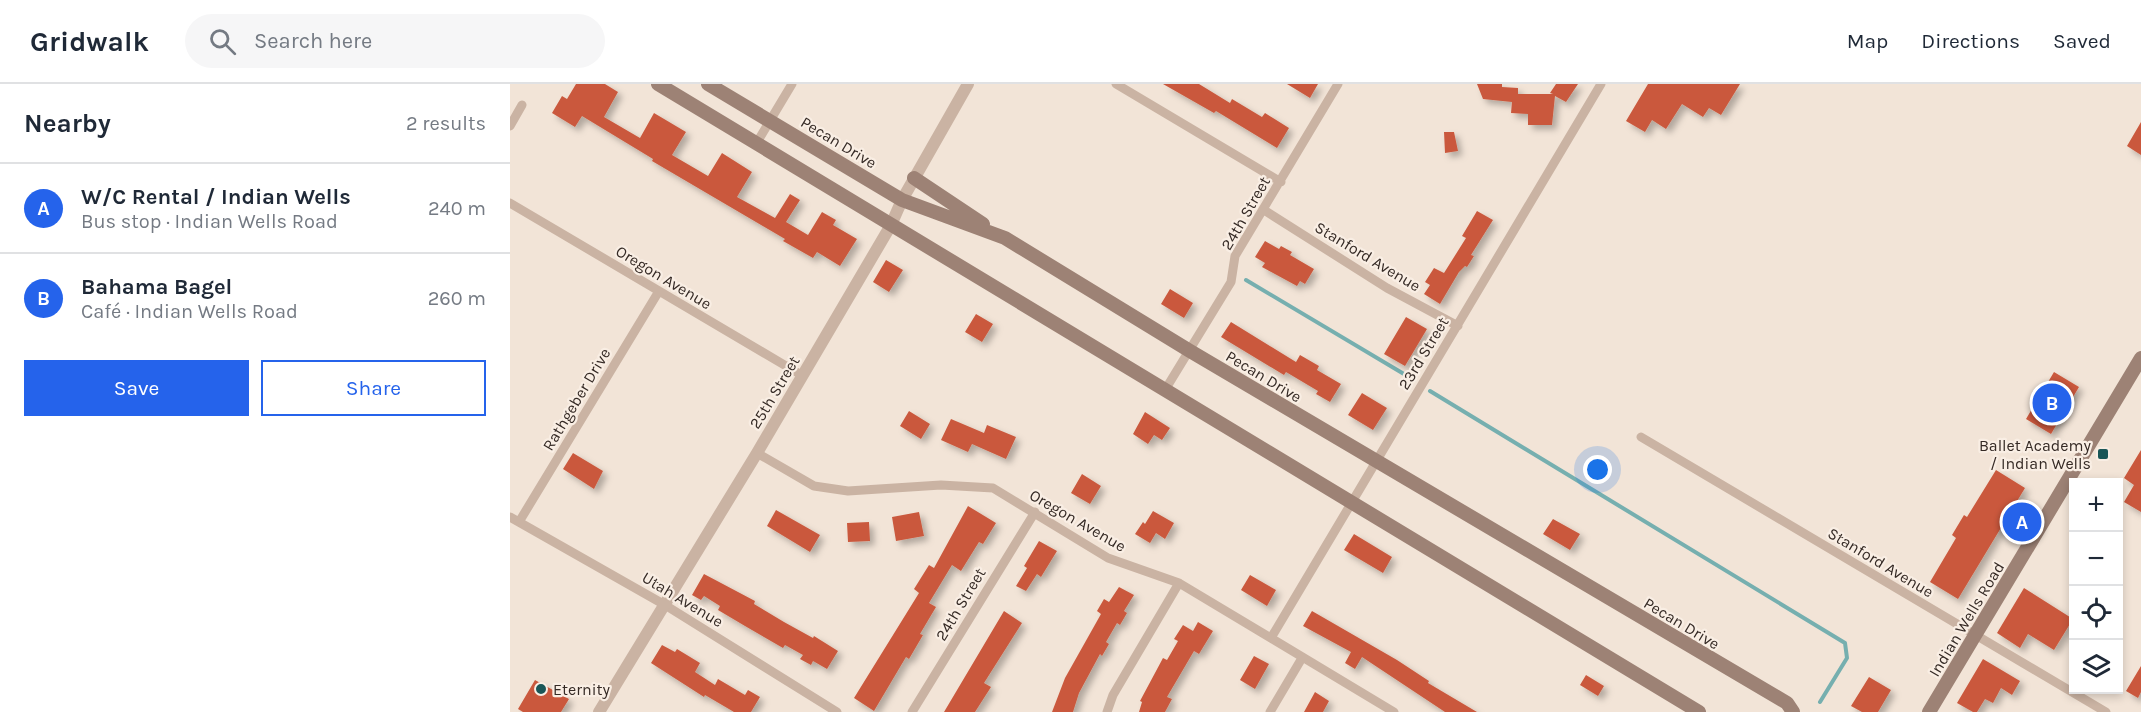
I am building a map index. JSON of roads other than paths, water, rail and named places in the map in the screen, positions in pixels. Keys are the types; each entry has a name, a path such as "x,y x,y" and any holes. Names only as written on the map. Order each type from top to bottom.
{"main road":[{"path":"658,84 1699,712"},
{"name":"Pecan Drive","path":"708,84 902,200 1005,238 1190,351 1787,704 1793,712"},
{"path":"914,178 1005,238"},
{"name":"Indian Wells Road","path":"1929,712 2141,358"}],"street":[{"path":"756,144 792,84"},
{"name":"25th Street","path":"598,712 803,376 891,225 914,178 968,84"},
{"path":"1116,84 1281,182"},
{"name":"24th Street","path":"1165,390 1231,282 1235,256 1338,84"},
{"name":"23rd Street","path":"1271,638 1601,84"},
{"path":"510,126 522,105"},
{"name":"Oregon Avenue","path":"510,203 803,376"},
{"name":"Stanford Avenue","path":"1264,210 1387,288 1458,326"},
{"name":"Rathgeber Drive","path":"519,522 659,291"},
{"name":"Stanford Avenue","path":"1641,437 2106,712"},
{"name":"Oregon Avenue","path":"757,453 814,486 848,491 941,485 993,488 1108,558 1179,583 1394,712"},
{"name":"24th Street","path":"912,712 1035,513"},
{"name":"Utah Avenue","path":"510,517 665,604 837,712"},
{"path":"1107,712 1113,695 1179,583"},
{"path":"1270,712 1302,658"}],"waterway":[{"path":"1246,280 1414,380"},
{"path":"1430,391 1845,643 1847,658 1820,702"}],"place":[{"name":"Bahama Bagel","path":"2052,403"},
{"name":"Ballet Academy / Indian Wells","path":"2103,454"},
{"name":"W/C Rental / Indian Wells","path":"2022,522"},
{"name":"Eternity","path":"541,689"}]}
